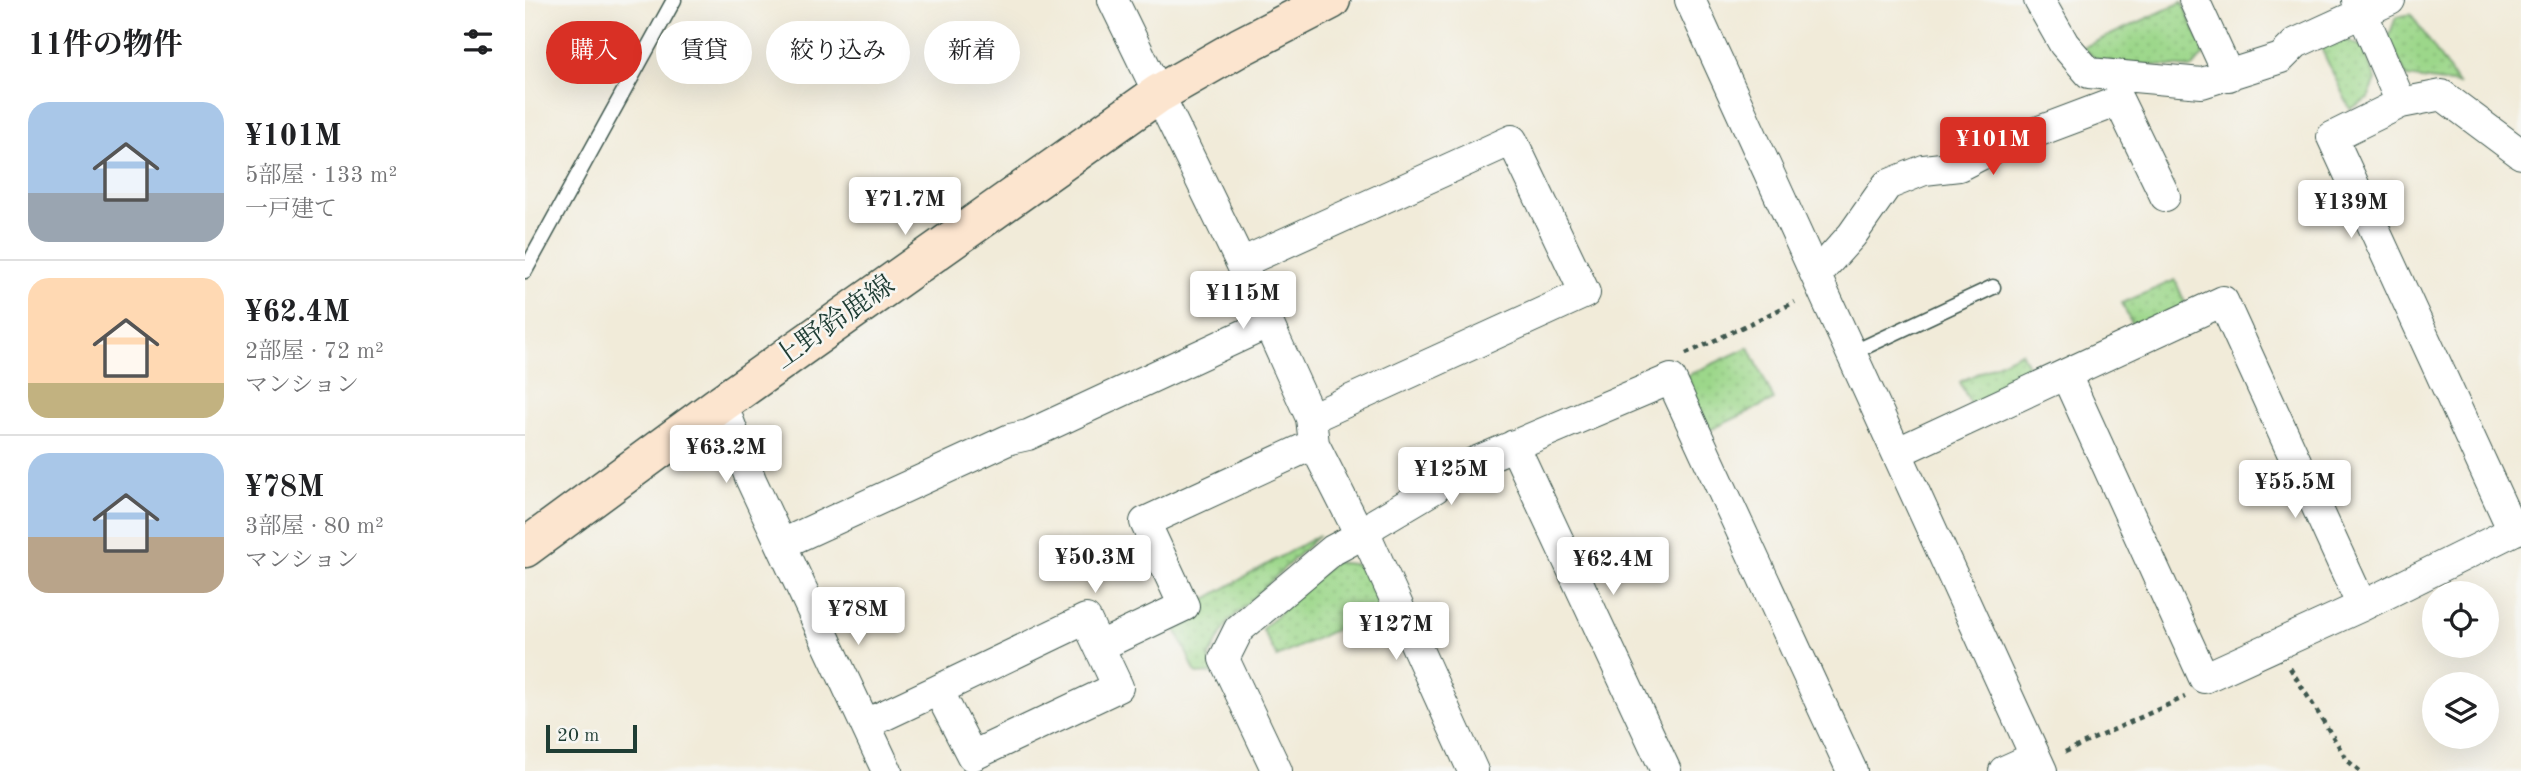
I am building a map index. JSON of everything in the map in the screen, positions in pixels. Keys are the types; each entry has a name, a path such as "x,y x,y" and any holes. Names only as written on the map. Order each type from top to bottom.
{"main road":[{"name":"上野鈴鹿線","path":"525,548 722,403 1158,94 1240,47 1331,0"}],"street":[{"path":"1113,0 1241,263 1355,525 1365,533 1473,771"},
{"path":"1690,0 2039,764 2004,771"},
{"path":"2039,0 2064,44 2089,73 2202,83 2281,58 2296,43 2370,4 2400,103"},
{"path":"2194,0 2229,76"},
{"path":"2066,375 2204,678 2362,606 2517,530 2332,137 2400,103 2442,95 2520,151"},
{"path":"1820,281 1887,185 1924,170 1959,166 1994,148 2119,101 2165,196"},
{"path":"1100,646 1184,606 1145,522 1313,431 1585,293 1512,139 1241,263"},
{"path":"1898,452 2223,301 2362,606"},
{"path":"782,544 1010,439 1028,435 1267,324"},
{"path":"1277,771 1224,659 1239,629 1332,550 1365,533 1376,523 1434,488 1449,473 1671,379 1853,771"},
{"path":"722,403 751,480 887,771"},
{"path":"1514,445 1666,771"},
{"path":"866,724 1086,619 1118,687 972,756 938,690"}],"lane":[{"path":"525,271 674,0"},
{"path":"1852,353 1993,287"}],"path":[{"path":"1671,379 1674,360 1820,281"},
{"path":"2276,645 2348,761 2360,771"},
{"path":"2039,764 2196,692 2204,678"}],"green space":[{"path":"2182,2 2205,53 2192,68 2109,62 2095,58 2082,48"},
{"path":"2411,14 2458,84 2407,77 2388,39 2396,17"},
{"path":"2342,38 2363,47 2376,80 2368,99 2350,109 2321,48"},
{"path":"2175,280 2186,305 2133,328 2122,303"},
{"path":"1749,347 1774,400 1708,431 1682,378"},
{"path":"2021,352 2033,375 1971,406 1960,382"},
{"path":"1319,535 1228,622 1209,657 1214,673 1196,674 1176,629 1202,617 1197,604"},
{"path":"1334,562 1362,565 1384,607 1277,657 1262,629"}]}
